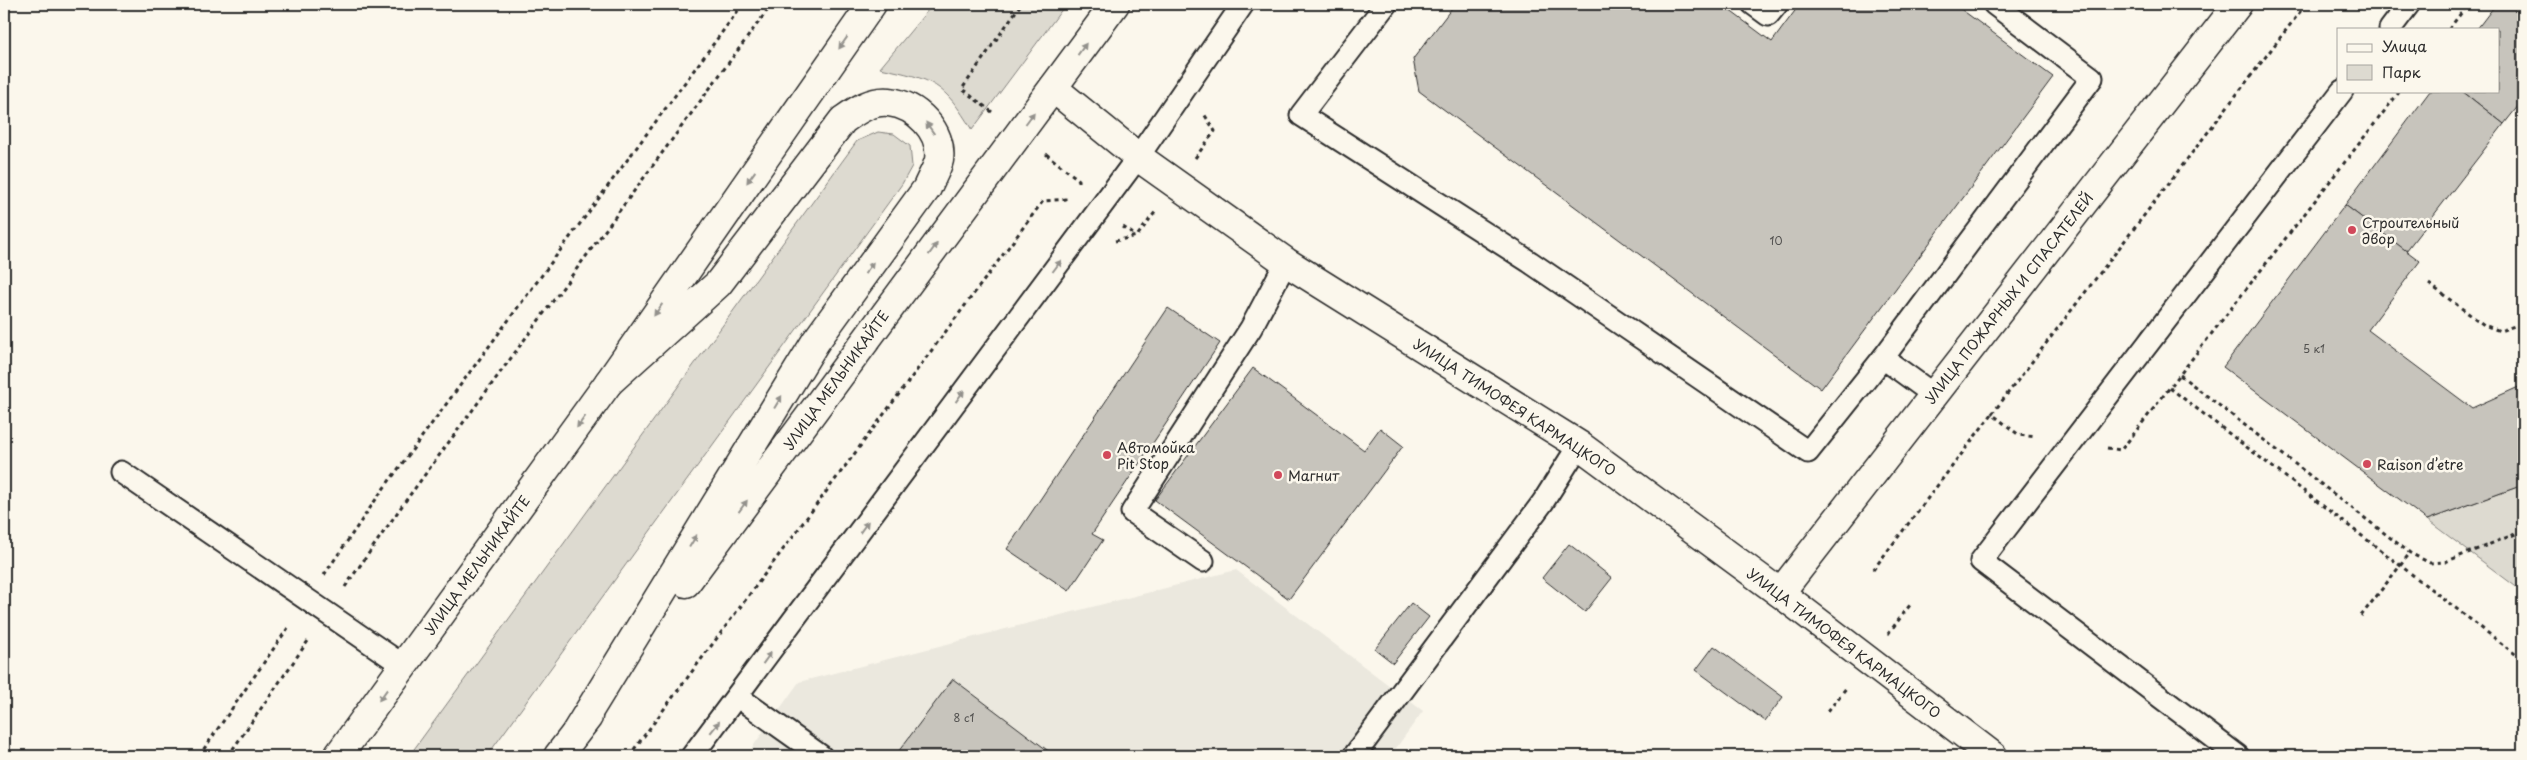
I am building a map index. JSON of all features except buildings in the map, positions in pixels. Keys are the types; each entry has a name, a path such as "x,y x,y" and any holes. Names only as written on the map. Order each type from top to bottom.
{"main road":[{"name":"УЛИЦА МЕЛЬНИКАЙТЕ","path":"338,756 609,382 872,4"},
{"name":"УЛИЦА МЕЛЬНИКАЙТЕ","path":"558,756 1114,4"},
{"name":"УЛИЦА ПОЖАРНЫХ И СПАСАТЕЛЕЙ","path":"1780,593 2238,4"},
{"name":"УЛИЦА ТИМОФЕЯ КАРМАЦКОГО","path":"1053,88 1138,157 1286,262 1579,445 1780,593 1993,756"},
{"path":"576,732 816,341 927,188 939,159 934,132 915,110 888,102 863,106 843,120 718,284 609,382"}],"lane":[{"path":"692,756 738,697 1138,157 1243,4"},
{"path":"1386,4 1301,115 1530,262 1808,452 1883,358 2092,78 1994,4"},
{"path":"1753,4 1768,15 1777,4"},
{"path":"2391,28 2409,4"},
{"path":"2238,756 1981,561 2341,92"},
{"path":"1202,561 1132,512 1251,328 1286,262"},
{"path":"1883,358 1934,395"},
{"path":"1354,756 1543,502 1579,445"},
{"path":"121,472 404,666"},
{"path":"738,697 821,756"}],"path":[{"path":"199,756 381,492 743,4"},
{"path":"228,756 404,503 772,4"},
{"path":"1992,414 2306,4"},
{"path":"2450,28 2468,4"},
{"path":"629,756 1043,201 1076,199"},
{"path":"2429,284 2484,325 2500,331 2523,323"},
{"path":"2180,375 2410,552 2430,563 2445,562 2523,531"},
{"path":"2170,388 2523,660"},
{"path":"2360,616 2410,552"}],"shaded area":[{"path":"1236,570 1423,711 1392,756 746,756 799,682"}],"green space":[{"path":"933,4 1066,4 972,130 953,102 935,86 913,76 880,68"},
{"path":"878,132 894,134 910,146 912,166 902,184 487,756 409,756 857,141"},
{"path":"2523,485 2523,592 2427,520"}],"place":[{"name":"Строительный двор","path":"2352,230"},
{"name":"Автомойка Pit Stop","path":"1107,455"},
{"name":"Raison d’etre","path":"2367,464"},
{"name":"Магнит","path":"1278,475"}]}
